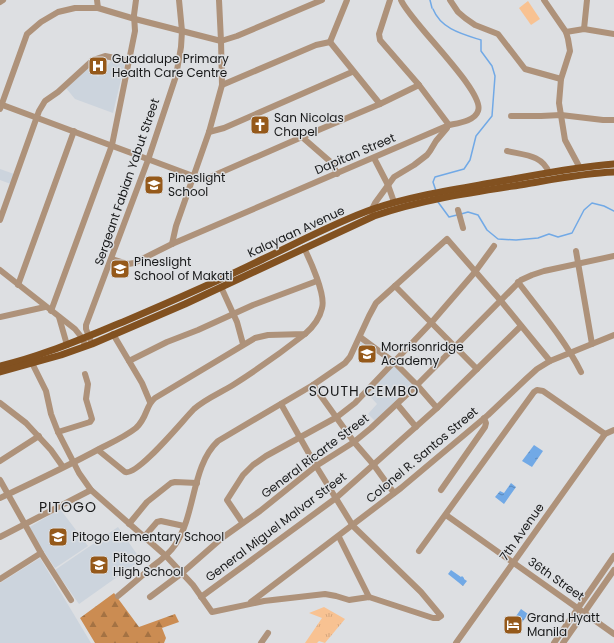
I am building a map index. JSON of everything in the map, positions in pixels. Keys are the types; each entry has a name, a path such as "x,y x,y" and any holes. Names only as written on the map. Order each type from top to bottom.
{"main road":[{"name":"Kalayaan Avenue","path":"0,366 31,360 89,345 221,287 304,248 394,202 428,198 549,173 614,164"},
{"name":"Kalayaan Avenue","path":"444,195 578,175 614,172"},
{"name":"Kalayaan Avenue","path":"0,372 194,292 336,224 373,213 397,209 428,198"}],"street":[{"path":"97,0 98,8"},
{"path":"51,311 112,145 135,31 134,15 136,0"},
{"name":"Sergeant Fabian Yabut Street","path":"85,338 86,325 148,160 176,76 181,48 182,31 179,0"},
{"path":"322,0 222,41 98,8 75,8 58,12 51,15 33,28 25,39 1,106 74,131 193,176 208,178 380,104 419,85"},
{"path":"330,42 347,0"},
{"path":"373,213 374,203 398,173 414,165 427,155 449,125 419,85 380,40 379,34 390,0"},
{"name":"Dapitan Street","path":"112,259 128,264 134,263 172,244 449,125 475,117 479,104 472,91 441,50 405,8 401,0"},
{"path":"450,0 458,12 465,18 475,25 498,34 525,69 560,79"},
{"path":"544,0 566,32 568,39 570,51 560,79 561,115 565,140 580,168"},
{"path":"584,29 587,0"},
{"path":"172,244 176,226 208,132 222,85 220,1"},
{"path":"566,32 584,29 614,34"},
{"path":"222,85 316,45 330,42"},
{"path":"330,42 352,72 380,104"},
{"path":"0,220 37,118 45,101 58,92 93,60 105,56 129,61"},
{"path":"208,132 224,128 352,72"},
{"path":"511,116 561,115 614,120"},
{"path":"18,284 74,131"},
{"path":"302,137 333,164 337,174"},
{"path":"508,151 539,159 549,173"},
{"path":"374,158 388,185 394,202"},
{"path":"459,210 463,228"},
{"path":"118,596 166,556 176,544 184,526 197,483 210,448 218,441 313,385 345,363 350,357 375,305 447,239 501,301 550,361"},
{"path":"242,522 227,500 236,485 253,465 266,456 337,417 355,403 395,363 431,323 475,272 494,246"},
{"path":"98,450 125,472 130,472 140,466 194,409 270,361 306,334 314,324 323,307 323,300 304,248"},
{"path":"576,251 592,344"},
{"name":"General Ricarte Street","path":"150,597 182,573 242,522 260,511 316,466 354,442 417,385 518,282 532,275 614,256"},
{"path":"0,270 3,275 18,284 45,307 75,329 85,338 89,345"},
{"path":"129,361 167,342 270,298 317,281"},
{"path":"518,282 547,319 581,372"},
{"path":"395,286 478,369"},
{"path":"221,287 234,314 243,344"},
{"path":"0,317 45,307"},
{"path":"59,317 67,344"},
{"name":"General Miguel Malvar Street","path":"201,597 336,498 437,408 521,326"},
{"path":"113,334 142,383 150,402"},
{"path":"0,498 98,450 130,432 136,428 145,417 150,402 154,398 243,344 262,336 306,334"},
{"name":"Colonel R. Santos Street","path":"249,603 353,526 484,418 526,379 550,361 614,335"},
{"path":"360,337 395,363 437,408"},
{"path":"31,360 46,391 51,414 58,432 78,473 91,490 166,556 182,573 212,612 249,603 325,594 349,600 369,597 433,618 438,618 441,616 421,592 353,526 316,466 281,404"},
{"path":"58,432 90,422 92,419 86,399 88,384 85,374"},
{"path":"313,385 354,442 373,464 394,493"},
{"path":"419,551 534,392 537,390 543,391 605,434 614,430"},
{"path":"0,403 26,423 39,436 64,467"},
{"path":"397,404 416,427"},
{"path":"441,490 485,427 486,423 484,418"},
{"name":"7th Avenue","path":"456,643 605,434"},
{"path":"0,461 39,436"},
{"path":"0,480 41,553 71,600"},
{"path":"129,524 148,502 171,483 197,483"},
{"path":"0,537 91,490"},
{"name":"36th Street","path":"446,515 614,634"},
{"path":"144,537 157,522 184,526"},
{"path":"339,536 369,597"},
{"path":"0,579 41,553"},
{"path":"554,643 614,556"},
{"path":"563,643 614,570"},
{"path":"261,643 268,633"}],"shaded area":[{"path":"112,60 125,63 113,113 75,99 66,88 88,66 98,77"},
{"path":"0,169 14,174 11,184 0,180"},
{"name":"Morrisonridge Academy","path":"361,342 374,350 369,359 356,349"},
{"path":"395,364 414,385 376,422 368,414 377,404 368,394"},
{"name":"Pitogo Elementary School","path":"60,509 88,546 55,568 28,528"},
{"name":"Pitogo High School","path":"118,527 141,560 79,604 55,570"},
{"path":"40,558 91,643 0,643 0,583"}],"green space":[{"path":"528,1 540,19 531,25 519,8"},
{"path":"114,593 139,627 175,614 179,622 162,628 166,638 164,643 95,643 80,618"},
{"path":"324,607 345,619 325,643 319,641 317,643 305,643 322,618 309,613"}],"water":[{"path":"534,445 543,451 532,467 522,461"},
{"path":"511,483 516,487 504,504 495,497 500,491 504,493"},
{"path":"451,570 461,577 462,576 467,581 463,586 448,574"},
{"path":"521,609 528,614 516,631 509,626"}],"waterway":[{"path":"430,0 432,8"},
{"path":"433,9 441,21 453,30 481,40 481,51 492,66 495,76 492,116 476,136 470,160 464,169 435,177 433,182 436,191"},
{"path":"438,202 449,217 457,215"},
{"path":"461,214 468,212 478,215 487,230 498,239 516,240 538,238 549,234 558,237 572,233 584,210 592,203 604,206 614,211"}],"place":[{"name":"Guadalupe Primary Health Care Centre","path":"98,66"},
{"name":"San Nicolas Chapel","path":"260,125"},
{"name":"Pineslight School","path":"154,185"},
{"name":"Pineslight School of Makati","path":"120,269"},
{"name":"Morrisonridge Academy","path":"367,354"},
{"name":"Pitogo Elementary School","path":"58,537"},
{"name":"Pitogo High School","path":"99,565"},
{"name":"Grand Hyatt Manila","path":"513,625"}],"district":[{"name":"SOUTH CEMBO","path":"364,391"},
{"name":"PITOGO","path":"68,507"}]}
